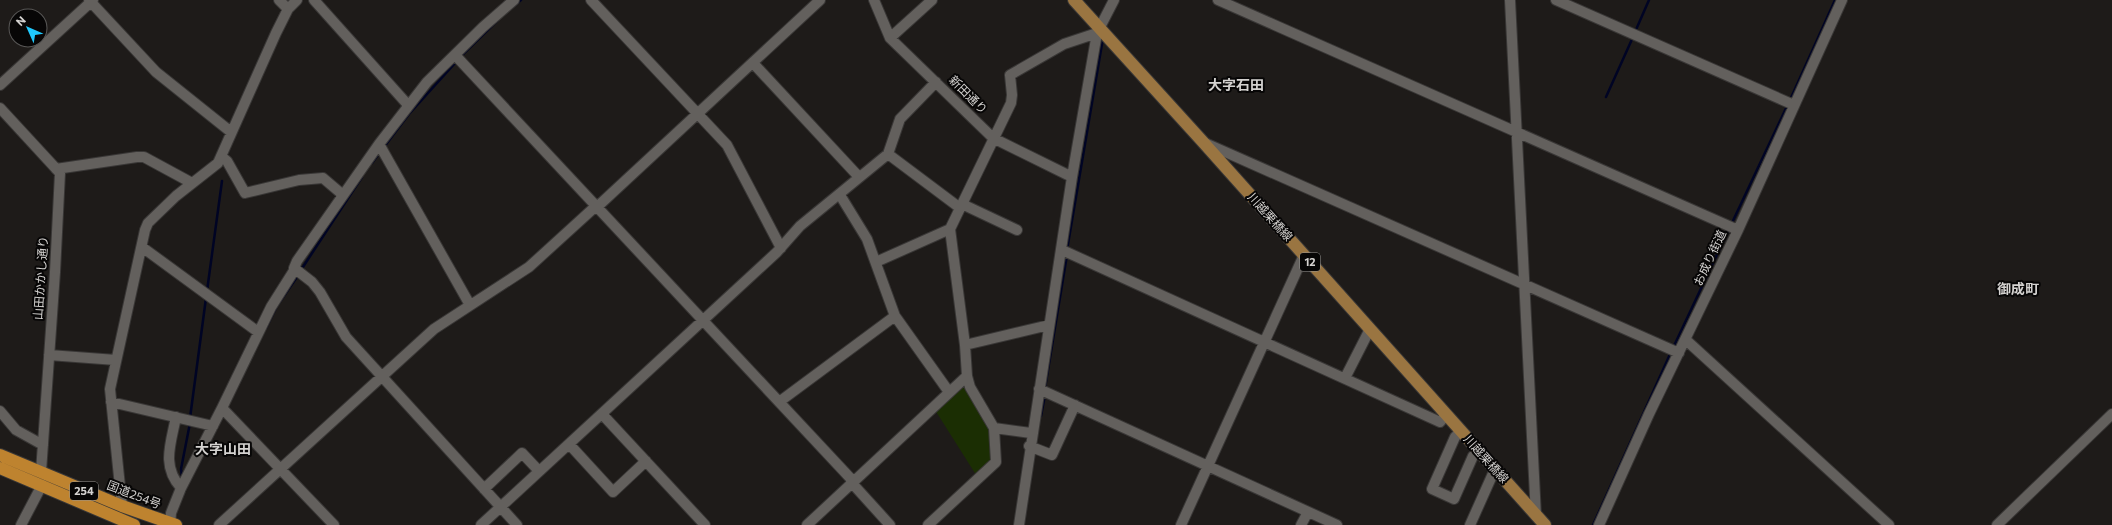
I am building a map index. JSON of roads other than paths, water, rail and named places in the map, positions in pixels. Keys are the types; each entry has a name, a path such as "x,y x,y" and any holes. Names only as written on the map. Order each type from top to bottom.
{"highway":[{"name":"国道254号","path":"0,455 122,506 172,524"},
{"name":"254","path":"0,468 132,524"}],"main road":[{"name":"川越栗橋線","path":"1074,0 1098,31 1203,142 1545,525"}],"street":[{"path":"279,0 288,9"},
{"path":"122,506 110,389 148,223 192,183 218,163 288,9 297,0"},
{"path":"314,0 408,106"},
{"path":"172,524 181,488 222,408 271,306 296,269 297,261 379,144 427,82 454,54 514,0"},
{"path":"591,0 727,146 781,248"},
{"path":"219,525 434,329 529,267 698,114 820,0"},
{"name":"新田通り","path":"874,0 890,38 993,138 1072,176"},
{"path":"890,38 932,0"},
{"path":"1019,525 1029,446 1062,250 1072,176 1098,31 1114,0"},
{"path":"1218,0 1738,230"},
{"path":"1510,0 1536,516"},
{"path":"1556,0 1794,105"},
{"name":"お成り街道","path":"1599,525 1649,414 1738,230 1842,0"},
{"path":"0,84 91,1 156,72 232,132"},
{"path":"928,525 996,462 994,428 970,387 967,376 966,345 950,229 1011,103 1012,95 1010,75 1064,44 1098,31"},
{"path":"454,54 779,402 890,525"},
{"path":"753,63 859,177"},
{"path":"481,525 781,248 800,226 840,195 859,177 888,154 900,120 936,82"},
{"path":"0,108 56,169 144,157 192,183"},
{"path":"1203,142 1679,353"},
{"path":"379,144 470,305"},
{"path":"888,154 961,206 1017,230"},
{"path":"221,156 227,161 247,194 299,180 323,178 343,195"},
{"name":"山田かかし通り","path":"41,472 60,173 56,169"},
{"path":"840,195 860,225 876,262 895,316 949,392"},
{"path":"876,262 950,229"},
{"path":"142,247 258,332"},
{"path":"1062,250 1265,341 1440,422 1446,415"},
{"path":"1181,525 1304,254"},
{"path":"296,269 312,282 346,337 517,525"},
{"path":"779,402 895,316"},
{"path":"966,345 1049,325"},
{"path":"1345,378 1370,329"},
{"path":"1686,340 1889,525"},
{"path":"49,355 116,360"},
{"path":"807,525 967,376"},
{"path":"1039,389 1337,525"},
{"path":"111,402 213,426"},
{"path":"1029,446 1052,455 1075,405"},
{"path":"222,408 334,525"},
{"path":"0,411 16,430 43,445"},
{"path":"602,414 705,525"},
{"path":"1997,525 2112,414"},
{"path":"176,417 169,462 171,474 181,488"},
{"path":"994,428 1031,433"},
{"path":"1461,431 1455,437 1432,489 1454,498 1473,456 1479,451"},
{"path":"569,444 613,492 646,461"},
{"path":"484,489 522,453 539,471"},
{"path":"1470,525 1496,469"},
{"path":"22,525 42,486"},
{"path":"1301,525 1308,512"}],"waterway":[{"path":"515,5 521,0"},
{"path":"1635,32 1649,0"},
{"path":"1790,100 1835,0"},
{"path":"460,57 498,20"},
{"path":"1606,97 1633,37"},
{"path":"1067,250 1103,38"},
{"path":"384,147 409,114 457,61"},
{"path":"1731,225 1788,104"},
{"path":"372,163 380,152"},
{"path":"301,270 362,177"},
{"path":"207,291 222,181"},
{"path":"1673,348 1729,229"},
{"path":"1045,388 1067,255"},
{"path":"266,328 277,306 299,274"},
{"path":"190,418 206,298"},
{"path":"1593,525 1671,352"},
{"path":"1041,416 1045,395"},
{"path":"182,477 181,469 190,423"}],"district":[{"name":"大字石田","path":"1236,85"},
{"name":"御成町","path":"2018,289"},
{"name":"大字山田","path":"223,449"}]}
